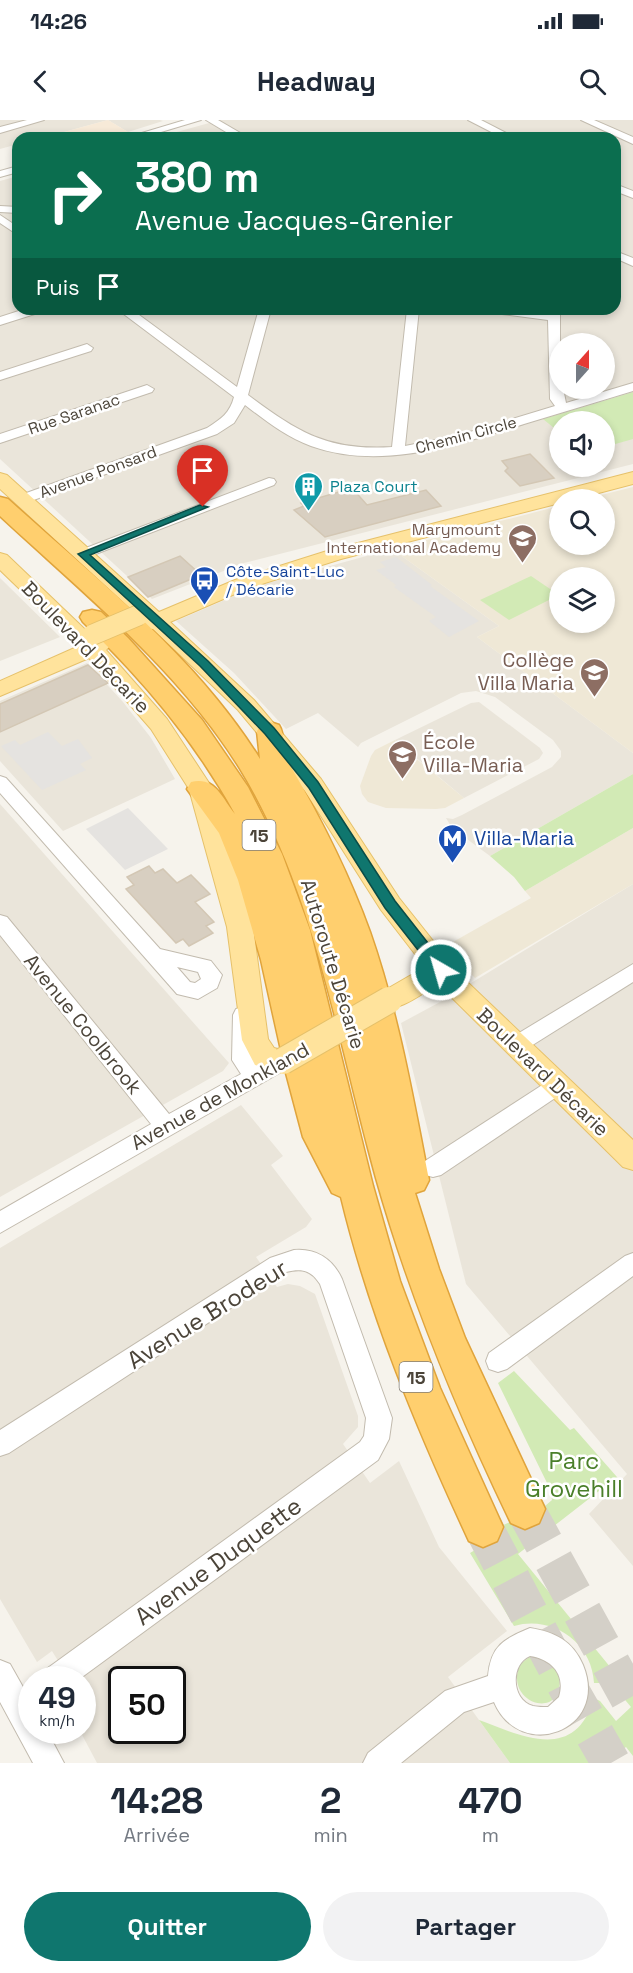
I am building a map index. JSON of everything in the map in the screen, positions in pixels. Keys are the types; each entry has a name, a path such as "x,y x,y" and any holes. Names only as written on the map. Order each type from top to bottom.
{"highway":[{"name":"Autoroute Décarie","path":"11,502 195,690 233,739 279,815 298,855 325,926 381,1134 435,1310 472,1399 525,1509"},
{"name":"Autoroute Décarie","path":"0,531 107,631 159,684 202,737 242,801 269,856 297,938 365,1222 400,1336 452,1462 483,1527"},
{"path":"270,731 272,756 298,801 334,875 369,980 390,1061 435,1310"},
{"path":"201,789 231,830 252,880 276,960 302,1074 320,1137 365,1222"}],"main road":[{"name":"Boulevard Décarie","path":"0,478 11,502 83,554 148,618 222,680 270,731 324,800 390,904 455,987 633,1158"},
{"path":"0,674 242,584 334,555 633,478"},
{"name":"Boulevard Décarie","path":"0,559 92,641 183,756 201,789 240,927 250,1019 257,1046 265,1057 283,1061"},
{"path":"0,689 92,641"},
{"name":"Avenue de Monkland","path":"283,1061 441,970"}],"street":[{"path":"0,130 39,120"},
{"path":"148,132 177,122 196,120"},
{"path":"211,120 233,132"},
{"path":"473,120 498,132"},
{"path":"586,120 613,132"},
{"path":"0,321 18,315"},
{"name":"Chemin Circle","path":"131,315 287,430 311,442 350,450 398,452 438,446 633,387"},
{"name":"Avenue Ponsard","path":"11,502 212,431 232,417 242,397 263,315"},
{"path":"398,452 412,315"},
{"path":"554,315 557,399 563,408"},
{"path":"0,376 87,348"},
{"name":"Rue Saranac","path":"0,439 147,389"},
{"path":"83,554 269,482"},
{"path":"0,782 154,955"},
{"name":"Avenue Coolbrook","path":"0,922 166,1126"},
{"path":"516,1045 633,973"},
{"name":"Boulevard Décarie","path":"246,974 242,1060 254,1077"},
{"name":"Avenue de Monkland","path":"0,1223 283,1061"},
{"path":"433,1168 557,1086"},
{"name":"Avenue Brodeur","path":"0,1444 278,1265 302,1259 321,1266 336,1292 379,1418 376,1439"},
{"path":"498,1361 633,1263"},
{"name":"Avenue Duquette","path":"74,1666 363,1455 376,1439"},
{"path":"0,1674 18,1694"},
{"path":"378,1763 454,1701 501,1685"},
{"path":"42,1744 49,1763"}],"shaded area":[{"path":"0,120 108,120 64,132 12,132 12,146 0,149"},
{"path":"108,120 160,120 163,121 128,132"},
{"path":"108,120 128,132 64,132"},
{"path":"220,120 633,120 633,464 615,469 615,411 549,411 549,477 582,477 244,563 152,599 0,459 0,181 12,178 12,315 621,315 621,132 177,132"},
{"path":"633,487 633,753 477,637 499,626 392,549 549,509 549,555 615,555 615,492"},
{"path":"392,549 499,626 477,637 633,753 633,774 490,856 452,828 446,818 453,819 462,815 552,767 561,757 561,751 553,740 495,697 476,691 461,693 361,743 358,747 318,713 286,729 234,673 176,621 257,586"},
{"path":"396,557 432,585 430,586 479,621 449,637 429,621 436,617 394,587 396,585 376,570 386,567 380,562"},
{"path":"0,578 60,637 0,661"},
{"path":"87,663 123,702 151,738 175,779 63,831 0,761 0,701"},
{"path":"479,702 540,748 543,753 539,759 464,798 395,740 471,703"},
{"path":"48,732 62,746 78,739 92,758 80,764 86,770 42,790 1,746 15,740 20,745"},
{"name":"École Villa-Maria","path":"395,740 464,798 445,808 436,809 386,808 368,802 360,786 371,756 375,750"},
{"path":"0,804 229,1063 223,1071 0,1197"},
{"path":"128,808 168,849 125,870 86,829"},
{"path":"633,828 633,884 475,978 444,947 531,898 525,891"},
{"path":"633,884 633,1566 589,1514 627,1474 466,1284 401,1023 440,1002"},
{"path":"241,1105 283,1156 271,1165 312,1219 306,1227 256,1257 277,1287 288,1284 300,1286 315,1294 358,1416 358,1427 343,1444 370,1483 399,1461 439,1547 507,1631 448,1677 510,1763 97,1763 87,1744 96,1744 96,1666 61,1666 52,1651 37,1662 0,1599 0,1248"}],"green space":[{"path":"633,392 633,439 615,444 615,411 570,411 615,399"},
{"path":"531,576 549,588 549,600 509,620 480,600"},
{"path":"633,774 633,828 525,891 514,877 490,856"},
{"name":"Parc Grovehill","path":"514,1371 570,1430 574,1428 617,1477 518,1554 633,1695 633,1756 626,1747 607,1763 510,1763 479,1720 529,1737 561,1738 574,1731 585,1718 594,1698 600,1701 616,1721 631,1707 611,1683 594,1683 592,1668 586,1655 568,1635 542,1624 514,1626 470,1553 487,1543 488,1532 545,1506 552,1500 550,1489 498,1383"},
{"path":"531,1656 539,1656 558,1669 559,1686 555,1697 547,1703 537,1703 528,1699 520,1690 517,1679 520,1664"}],"building":[{"path":"530,454 549,473 549,477 554,478 520,486 505,471 508,468 502,461"},
{"path":"352,488 367,505 426,490 441,506 325,537 294,510 304,506 301,503"},
{"path":"180,556 201,575 148,597 128,577"},
{"path":"88,665 108,683 0,732 0,704"},
{"path":"149,866 155,873 163,869 177,883 191,875 210,894 195,902 214,922 206,926 213,933 189,946 183,939 176,943 126,889 134,885 127,877"}],"tunnel":[{"path":"525,1509 633,1704"},
{"path":"483,1527 567,1686 611,1763"}],"place":[{"name":"Plaza Court","path":"309,512"},
{"name":"Marymount International Academy","path":"522,564"},
{"name":"Côte-Saint-Luc / Décarie","path":"205,606"},
{"name":"Collège Villa Maria","path":"595,698"},
{"name":"École Villa-Maria","path":"402,780"},
{"name":"Villa-Maria","path":"453,864"}],"route":[{"path":"203,507 83,554 204,663 270,731 313,785 390,904 441,970"}]}
